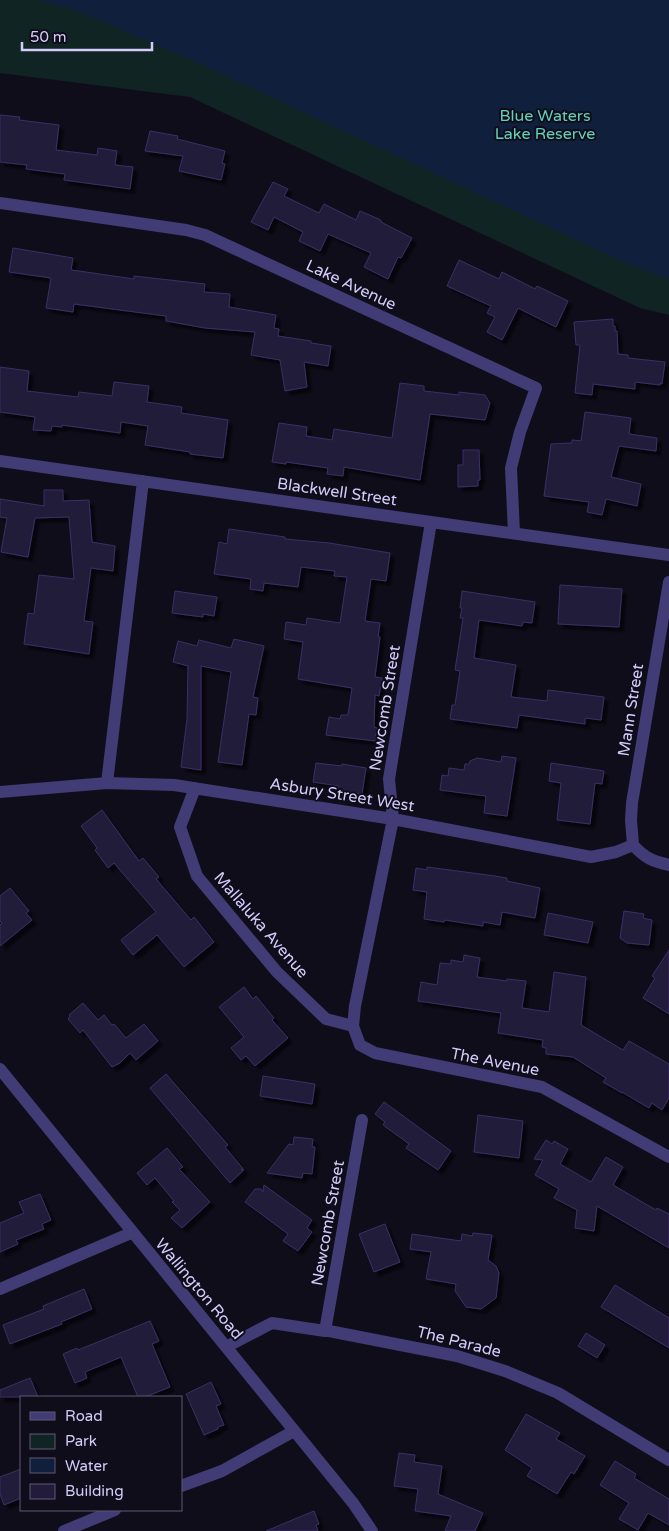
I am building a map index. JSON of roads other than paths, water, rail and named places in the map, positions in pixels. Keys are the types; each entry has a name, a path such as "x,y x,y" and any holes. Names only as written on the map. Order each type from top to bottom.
{"street":[{"name":"Lake Avenue","path":"0,203 186,230 205,235 536,388 518,440 511,468 514,533"},
{"name":"Blackwell Street","path":"0,461 669,554"},
{"path":"107,783 143,481"},
{"name":"Newcomb Street","path":"360,1045 353,1026 355,1006 393,819 389,779 432,522"},
{"name":"Mann Street","path":"633,845 632,804 669,582"},
{"name":"Asbury Street West","path":"0,792 107,783 174,785 393,819 591,856 616,852 633,845"},
{"name":"Mallaluka Avenue","path":"195,788 180,827 198,876 276,972 326,1019 353,1026"},
{"path":"633,845 653,862 669,865"},
{"name":"The Avenue","path":"360,1045 375,1053 396,1058 542,1087 669,1157"},
{"name":"Wallington Road","path":"0,1069 353,1503 372,1531"},
{"name":"Newcomb Street","path":"326,1332 362,1120"},
{"path":"0,1288 132,1233"},
{"name":"The Parade","path":"226,1346 272,1323 329,1331 458,1356 504,1371 558,1393 669,1460"},
{"path":"182,1486 222,1471 294,1430"},
{"path":"64,1531 113,1511"}],"water":[{"name":"Blue Waters Lake Reserve","path":"40,0 669,0 669,279 626,263 194,61 80,12"}]}
